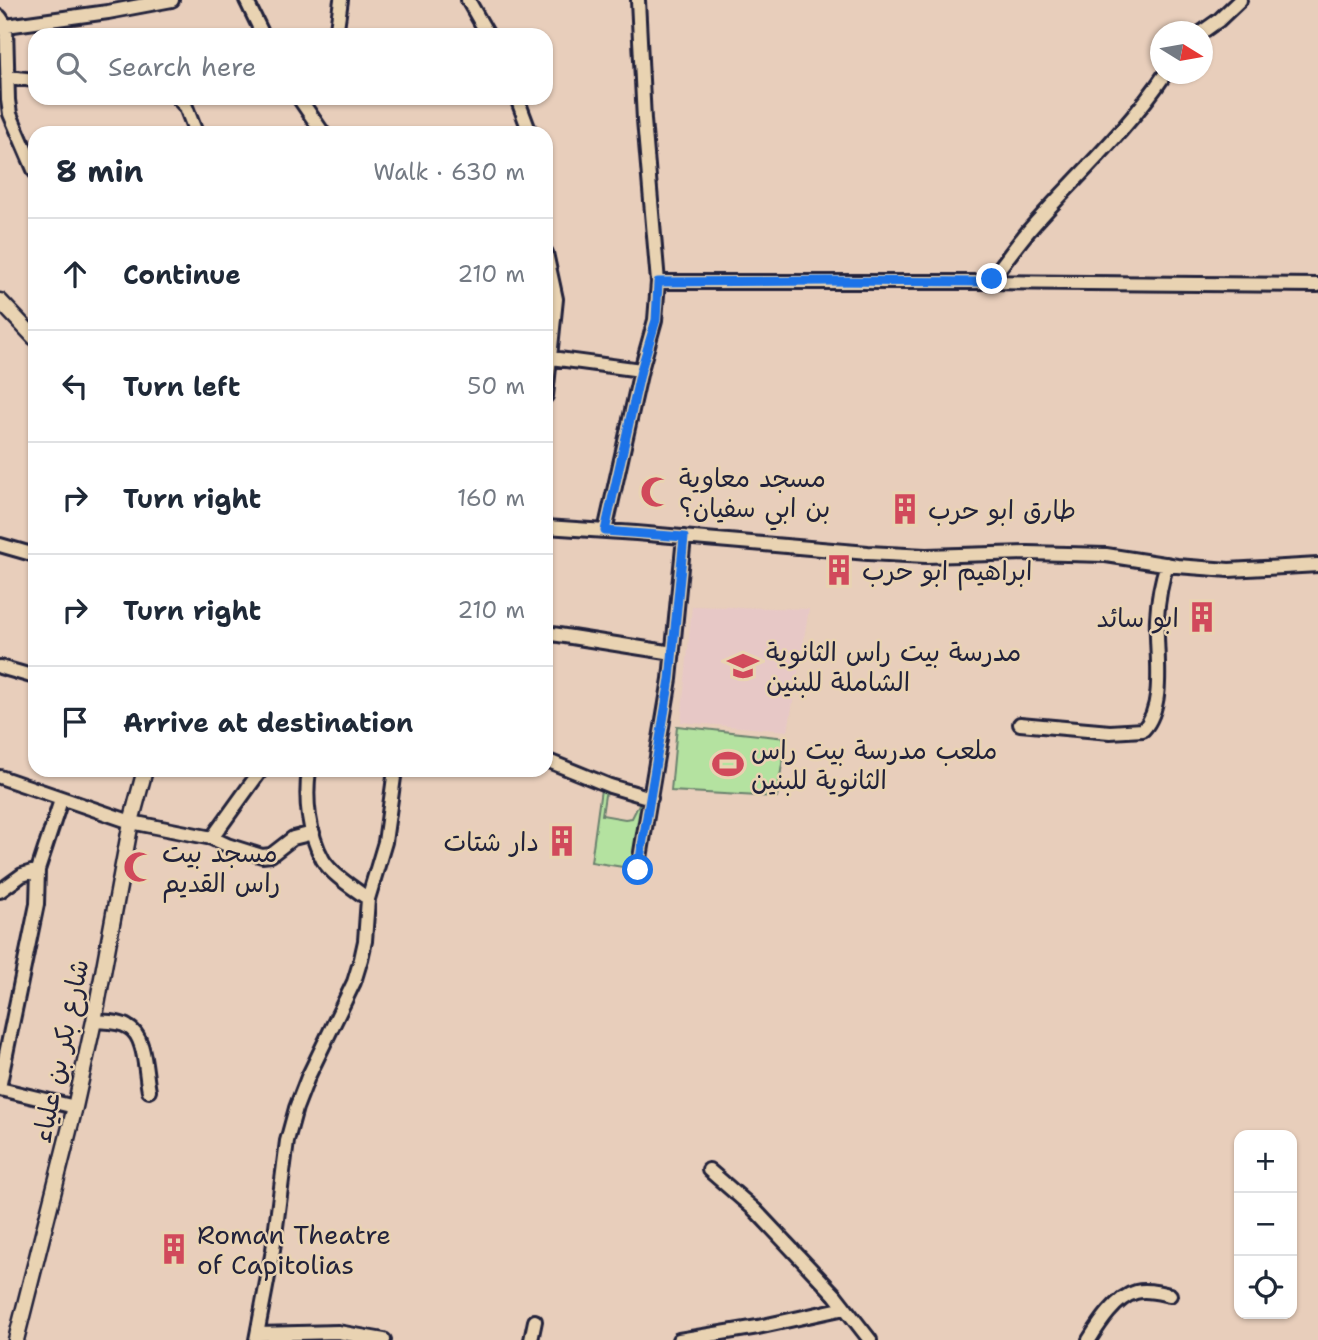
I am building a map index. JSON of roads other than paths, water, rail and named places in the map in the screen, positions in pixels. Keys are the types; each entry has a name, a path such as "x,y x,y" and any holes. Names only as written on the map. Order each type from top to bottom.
{"street":[{"path":"28,156 10,114 3,21 108,12 172,0"},
{"path":"246,0 260,28"},
{"path":"337,28 341,0"},
{"path":"468,0 484,28"},
{"path":"605,531 641,370 656,320 658,282 643,120 638,0"},
{"path":"1213,24 1240,0"},
{"path":"7,77 28,79"},
{"path":"984,282 992,279 1030,229 1132,117 1157,84"},
{"path":"184,105 193,126"},
{"path":"304,105 318,126"},
{"path":"520,105 527,126"},
{"path":"658,282 1318,285"},
{"path":"0,301 28,331"},
{"path":"553,358 641,370"},
{"path":"553,527 889,554 1106,555 1205,569 1252,570 1318,565"},
{"path":"638,870 673,653 684,537"},
{"path":"0,545 28,553"},
{"path":"1020,724 1110,732 1143,730 1152,718 1157,696 1156,621 1159,592 1167,565"},
{"path":"553,634 673,653"},
{"path":"0,667 28,675"},
{"path":"553,763 610,786 651,798"},
{"path":"0,777 131,822 212,838 265,856 274,853 293,838 313,833"},
{"name":"شارع بكر بن علياء","path":"16,1340 75,1107 131,822 143,777"},
{"path":"212,838 256,777"},
{"path":"308,777 306,796 313,833 326,863 368,899"},
{"path":"384,1340 338,1332 257,1337 273,1250 287,1142 308,1077 354,982 365,941 368,899 385,842 394,777"},
{"path":"0,1083 37,904 38,870 61,800"},
{"path":"0,891 22,874 38,870"},
{"path":"94,1021 125,1025 136,1034 140,1042 149,1091"},
{"path":"0,1089 75,1107"},
{"path":"709,1170 755,1210 845,1308 870,1340"},
{"path":"1089,1340 1119,1303 1134,1292 1170,1295"},
{"path":"679,1340 758,1327 845,1308"},
{"path":"531,1340 535,1321"}],"place":[{"name":"مسجد معاوية بن ابي سفيان؟","path":"656,492"},
{"name":"طارق ابو حرب","path":"905,509"},
{"name":"ابراهيم ابو حرب","path":"839,570"},
{"name":"ابو سائد","path":"1202,617"},
{"name":"مدرسة بيت راس الثانوية الشاملة للبنين","path":"743,666"},
{"name":"ملعب مدرسة بيت راس الثانوية للبنين","path":"728,764"},
{"name":"دار شتات","path":"562,841"},
{"name":"مسجد بيت راس القديم","path":"139,867"},
{"name":"Roman Theatre of Capitolias","path":"174,1249"}]}
